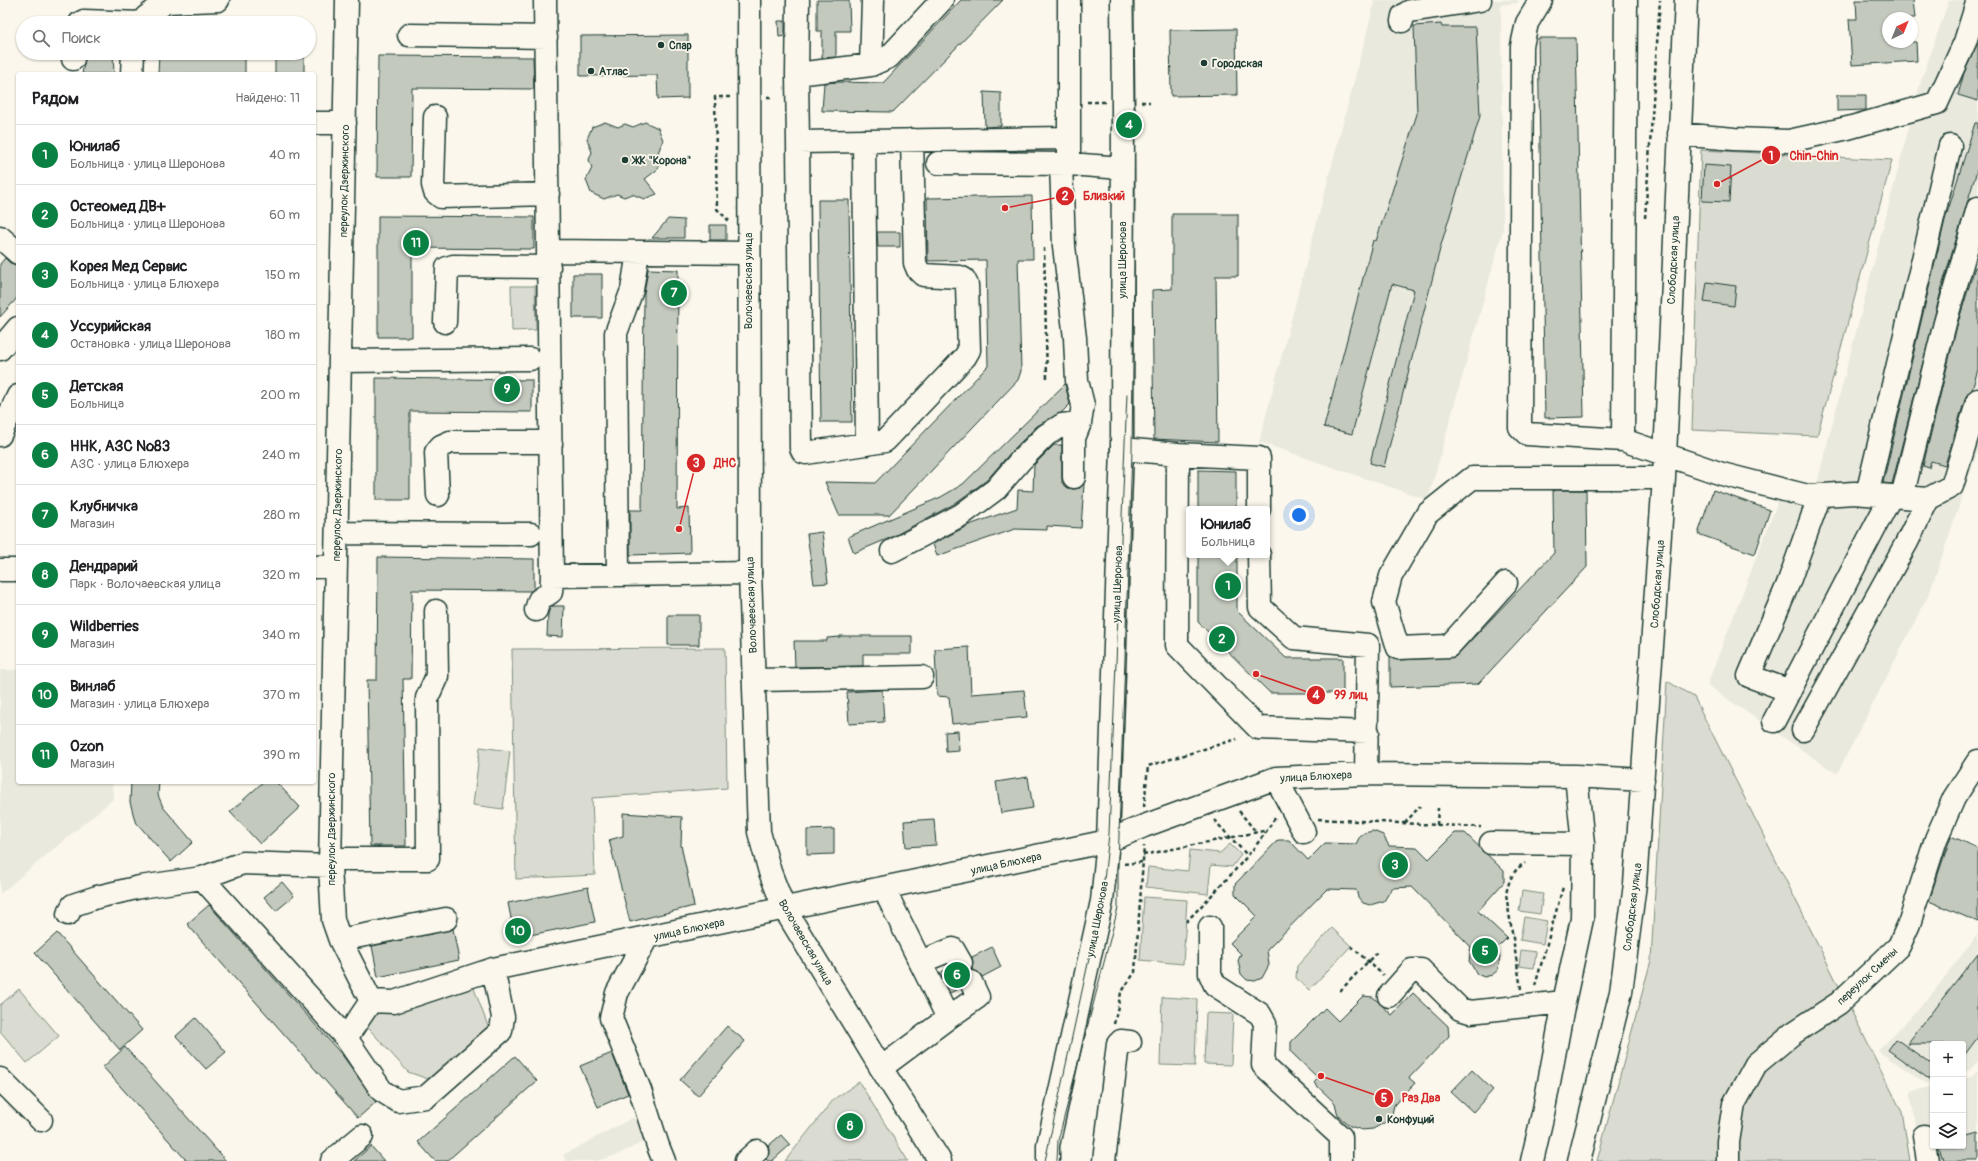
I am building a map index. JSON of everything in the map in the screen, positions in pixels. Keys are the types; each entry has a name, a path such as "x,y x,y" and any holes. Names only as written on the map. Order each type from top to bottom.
{"street":[{"path":"147,16 166,2 218,0"},
{"name":"переулок Дзержинского","path":"348,0 330,863 333,920 340,940 371,1001"},
{"path":"536,610 536,604 539,600 551,592 553,588 545,0"},
{"name":"Волочаевская улица","path":"748,0 750,573 759,832 765,859 784,908 881,1068 940,1161"},
{"path":"798,0 797,74 801,448 803,452 806,453 882,442 888,438 965,357 969,350 967,285 964,279 960,277 923,275 918,270 915,263 912,140"},
{"path":"871,65 873,0"},
{"path":"797,74 871,65 889,57 942,0"},
{"path":"1069,0 1068,138 1065,164 1064,246 1075,338 1077,381 1083,405 1080,423 1074,438 1074,477"},
{"name":"улица Шеронова","path":"1045,1156 1102,901 1108,842 1122,450 1122,0"},
{"path":"1402,21 1403,16 1410,11 1480,0"},
{"path":"1541,0 1527,23 1522,46 1520,427 1527,434 1622,440 1722,474 1808,496 1854,493 1928,499 1952,486 1978,400"},
{"path":"1622,440 1626,0"},
{"name":"Слободская улица","path":"1579,1161 1621,992 1635,884 1666,454 1686,0"},
{"path":"1679,134 1734,139 1790,141 1848,128 1937,103 1965,42 1978,0"},
{"path":"409,35 546,37"},
{"path":"132,72 133,60"},
{"path":"435,117 433,185 435,192 441,197 548,194"},
{"path":"316,123 345,123"},
{"path":"798,142 1068,138"},
{"path":"864,141 867,444"},
{"path":"1867,494 1950,146"},
{"path":"938,163 1065,164 1122,168"},
{"path":"1774,721 1896,496 1978,208"},
{"path":"0,238 16,251"},
{"path":"618,575 616,333 632,290 638,252"},
{"path":"445,322 447,268 453,266 638,252 748,253"},
{"path":"0,349 16,330"},
{"path":"340,361 530,360"},
{"path":"0,435 16,400"},
{"path":"892,551 961,515 996,489 1020,461 1046,435 1062,425 1080,423"},
{"path":"438,495 436,452 441,446 450,442 542,442 551,444"},
{"path":"1122,450 1259,458 1259,506"},
{"path":"1178,454 1177,645 1258,728 1368,732"},
{"path":"1506,583 1449,646 1398,648 1384,602 1391,576 1427,514 1472,478 1664,478"},
{"path":"1790,691 1749,676 1788,584 1820,495"},
{"path":"1803,730 1907,542 1928,499"},
{"path":"336,533 531,534"},
{"path":"1259,558 1260,607 1294,638 1368,645 1368,732 1366,774"},
{"path":"316,567 336,566"},
{"path":"0,570 16,570"},
{"path":"552,576 750,573"},
{"path":"68,914 73,906 97,897 140,887 202,878 243,863 330,863 428,859 427,698 437,676 436,612"},
{"path":"754,680 922,677"},
{"name":"переулок Смены","path":"1728,1161 1728,1142 1734,1104 1756,1064 1792,1034 1839,1003 1900,946 1909,924 1936,839 1954,798 1978,761"},
{"name":"улица Блюхера","path":"371,1001 394,1002 493,969 1108,842 1144,826 1276,778 1366,774 1576,776 1643,780"},
{"path":"1532,1161 1544,1109 1564,1002 1582,919 1583,844 1576,776"},
{"path":"1276,778 1301,825"},
{"path":"1487,835 1583,844"},
{"path":"202,878 346,1038 382,1091 398,1101 426,1097 501,1031 503,1017 493,969"},
{"path":"884,889 948,1018"},
{"path":"340,940 446,919"},
{"path":"1210,927 1210,974 1215,985 1260,1014 1265,1023 1264,1065 1341,1137 1341,1161"},
{"path":"647,937 617,993 611,1018 640,1090 664,1161"},
{"path":"920,962 952,949 961,962"},
{"path":"1388,987 1412,970 1420,970 1460,1009 1465,1011 1470,1012 1532,1000 1564,1002"},
{"path":"881,1068 978,997 971,982"},
{"path":"346,1038 371,1001"},
{"path":"1104,1161 1118,1123 1118,1044 1122,1041 1121,1036"},
{"path":"0,1080 41,1120"},
{"path":"332,1161 362,1136"},
{"path":"1924,1136 1928,1161"}],"path":[{"path":"729,225 729,219 717,209 715,97 774,97"},
{"path":"1044,241 1047,380"},
{"path":"1121,1036 1121,993 1135,972 1144,855 1144,826 1148,766 1237,739"},
{"path":"1186,922 1268,830 1287,798"},
{"path":"1404,823 1420,806"},
{"path":"1437,825 1438,808"},
{"path":"1238,810 1256,832"},
{"path":"1214,819 1247,855"},
{"path":"1301,825 1404,823 1437,825 1487,835"},
{"path":"1144,855 1268,830"},
{"path":"1533,862 1525,862 1516,868 1509,881 1506,894 1522,994 1532,1000 1563,886"},
{"path":"1351,946 1368,962 1388,987"},
{"path":"1340,991 1378,951"}],"shaded area":[{"path":"1373,0 1518,0 1518,3 1501,5 1503,230 1428,500 1259,442 1374,5"},
{"path":"1949,0 1978,0 1978,450 1930,592 1837,774 1707,685 1785,483 1815,491 1920,84"},
{"path":"1701,150 1892,160 1817,436 1692,430"},
{"path":"511,286 535,286 536,330 512,331"},
{"path":"725,648 727,788 592,798 595,875 516,879 512,649"},
{"path":"0,670 16,670 16,784 112,784 113,799 0,894"},
{"path":"1667,681 1694,697 1902,1112 1910,1161 1597,1161 1651,960"},
{"path":"480,747 510,751 503,809 473,805"},
{"path":"1230,844 1241,855 1232,867 1211,865 1208,894 1146,887 1148,867 1188,871 1190,850 1220,853"},
{"path":"1522,891 1543,894 1540,914 1519,911"},
{"path":"1144,897 1187,900 1183,964 1140,960"},
{"path":"1524,917 1547,921 1543,944 1520,940"},
{"path":"1332,928 1351,946 1309,990 1296,978 1297,966"},
{"path":"1978,934 1978,1061 1970,1070 1966,1071 1966,1041 1930,1041 1930,1083 1927,1084 1878,1051 1931,995"},
{"path":"1521,950 1536,952 1534,968 1519,966"},
{"path":"472,983 489,1029 428,1079 408,1072 361,1020 380,1001"},
{"path":"19,989 59,1036 27,1063 0,1031 0,1005"},
{"path":"1162,997 1197,999 1195,1066 1160,1065"},
{"path":"1206,1013 1233,1014 1231,1065 1204,1064"},
{"path":"1978,1070 1978,1161 1922,1161 1910,1092 1930,1087 1930,1149 1966,1149 1966,1078 1973,1076"},
{"path":"859,1082 908,1161 785,1161 834,1099"},
{"path":"634,1117 647,1140 617,1155 596,1161 566,1161 563,1155"}],"building":[{"path":"817,0 849,0 850,31 836,31 836,57 822,58 822,31 817,31"},
{"path":"961,0 1003,0 893,112 822,111 824,83 883,83"},
{"path":"1856,0 1913,0 1914,12 1882,12 1882,48 1916,48 1917,61 1852,65 1849,19 1857,19"},
{"path":"778,21 785,21 785,36 779,37"},
{"path":"1441,24 1442,27 1476,27 1480,116 1441,245 1384,467 1370,463 1414,290 1392,284 1352,434 1324,427 1373,240 1376,241 1417,114 1414,26"},
{"name":"Городская","path":"1236,29 1237,95 1171,96 1170,30"},
{"path":"688,35 688,98 658,99 657,75 580,76 580,36"},
{"path":"1538,38 1576,38 1584,417 1545,418"},
{"path":"1978,42 1978,101 1958,95 1964,73"},
{"path":"378,56 533,57 534,89 412,88 411,177 377,177"},
{"path":"85,60 113,60 114,72 82,72"},
{"path":"159,60 245,60 245,72 158,72"},
{"path":"275,60 304,60 304,72 275,72"},
{"path":"984,92 1001,93 1001,126 985,127"},
{"path":"1837,95 1866,95 1866,110 1837,111"},
{"name":"ЖК \"Корона\"","path":"605,122 618,127 625,124 633,127 645,122 658,128 663,140 658,153 661,161 658,169 645,179 657,194 644,199 632,194 624,197 617,194 604,199 591,193 586,180 592,168 589,160 592,152 587,139 592,127"},
{"path":"1975,123 1978,123 1978,167 1943,283 1892,484 1883,483 1945,220"},
{"path":"1704,165 1731,167 1729,202 1702,201"},
{"path":"1032,196 1033,259 1018,259 1021,371 1018,380 889,515 839,515 825,482 875,483 988,366 986,260 928,261 927,198"},
{"path":"818,200 849,200 852,422 821,422"},
{"path":"1172,214 1238,214 1238,276 1216,276 1218,442 1154,439 1152,290 1172,289"},
{"path":"378,216 534,217 534,249 412,248 412,337 378,337"},
{"path":"668,219 684,220 684,238 652,238"},
{"path":"710,225 726,225 726,240 710,240"},
{"path":"877,232 900,232 900,247 878,247"},
{"path":"5,258 10,263 16,264 16,299 0,317 0,264"},
{"path":"1975,267 1978,267 1978,369 1972,390 1966,396 1945,465 1931,461 1929,468 1923,466 1957,326"},
{"path":"648,269 678,270 677,509 689,508 690,553 630,555 630,510 642,510 644,294"},
{"path":"573,274 602,274 602,318 573,318"},
{"path":"1707,282 1736,286 1734,306 1704,302"},
{"path":"376,378 532,380 532,412 410,411 410,500 376,500"},
{"path":"1065,384 1070,404 1061,413 1037,426 1011,452 987,480 954,504 892,537 854,553 848,537 941,497 963,484"},
{"path":"1054,445 1062,445 1062,483 1068,488 1074,489 1080,488 1084,484 1081,528 1047,526 1047,530 1015,529 937,556 933,544 969,525 1017,508 1018,490 1033,491 1034,465"},
{"path":"1198,470 1236,471 1236,506 1198,506"},
{"path":"1553,490 1586,490 1587,567 1478,684 1390,687 1390,657 1398,660 1455,657 1554,553"},
{"path":"1713,490 1770,510 1755,554 1698,534"},
{"path":"822,532 828,583 814,584 807,534"},
{"path":"378,557 534,559 534,589 531,591 412,590 411,679 403,679 406,846 370,846 367,680 377,680"},
{"path":"1198,558 1237,558 1237,611 1286,658 1343,658 1343,693 1270,693 1198,622"},
{"path":"553,606 564,606 563,637 547,636 548,614 550,608"},
{"path":"668,615 699,615 699,645 668,645"},
{"path":"840,636 912,636 912,654 863,654 863,666 795,667 794,641 827,641 827,638"},
{"path":"969,647 971,694 1024,690 1027,717 952,724 949,697 937,696 935,649"},
{"path":"882,690 884,722 849,724 847,692"},
{"path":"958,731 959,751 946,752 945,732"},
{"path":"1028,777 1033,808 1001,813 996,782"},
{"path":"131,784 159,784 158,795 163,807 193,842 171,862 135,821 130,802"},
{"path":"261,784 278,784 300,807 260,844 230,812"},
{"path":"623,813 682,817 681,845 694,906 630,922 609,840 623,836"},
{"path":"934,819 936,845 906,847 904,821"},
{"path":"834,829 834,854 807,855 807,830"},
{"path":"1373,831 1383,835 1389,846 1417,847 1429,859 1455,833 1465,833 1504,871 1504,882 1478,911 1507,938 1496,949 1500,956 1498,970 1492,975 1484,977 1477,974 1469,961 1471,947 1412,887 1392,888 1384,901 1370,905 1363,903 1358,897 1356,890 1327,889 1267,950 1269,965 1262,978 1255,981 1247,980 1241,974 1238,961 1241,954 1230,943 1257,916 1235,894 1235,884 1278,840 1289,840 1308,860 1325,843 1356,844 1360,836 1364,833"},
{"path":"1951,836 1978,848 1978,922 1929,901"},
{"path":"282,882 294,896 276,911 264,897"},
{"path":"588,887 595,922 515,938 508,903"},
{"path":"209,905 343,1056 376,1102 358,1118 187,924"},
{"path":"453,929 459,960 378,977 372,946"},
{"path":"57,933 142,1030 120,1050 35,953"},
{"path":"992,947 1001,967 982,977 978,972 972,970 972,957"},
{"path":"1978,953 1978,1037 1966,1053 1966,1041 1930,1041 1930,1044 1907,1044"},
{"path":"949,968 954,974 960,975 960,988 950,993 940,973"},
{"path":"1413,993 1448,1026 1449,1036 1409,1078 1415,1083 1394,1105 1392,1114 1384,1123 1373,1129 1362,1130 1350,1126 1338,1116 1335,1103 1314,1083 1318,1078 1291,1052 1291,1042 1325,1008 1338,1021 1363,996 1373,997 1392,1015"},
{"path":"196,1018 226,1052 206,1069 176,1036"},
{"path":"727,1026 745,1041 698,1096 680,1080"},
{"path":"1896,1039 1930,1063 1930,1080 1888,1050"},
{"path":"125,1047 226,1161 187,1161 103,1067"},
{"path":"612,1053 628,1094 598,1107 580,1066"},
{"path":"515,1056 537,1081 447,1161 435,1161 418,1142"},
{"path":"1472,1070 1493,1090 1473,1112 1451,1092"},
{"path":"1978,1132 1978,1161 1943,1161 1940,1149 1966,1149 1966,1135"},
{"path":"781,1135 790,1145 772,1161 768,1161 766,1159 769,1154 768,1146"},
{"path":"371,1146 384,1161 354,1161"}],"tram line":[{"path":"1057,1161 1058,1141 1118,908 1118,865 1132,450 1135,194 1133,0"},
{"path":"1045,1161 1102,899 1109,834 1127,394"}],"place":[{"name":"Спар","path":"661,45"},
{"name":"Городская","path":"1204,63"},
{"name":"Атлас","path":"591,71"},
{"name":"Уссурийская","path":"1129,125"},
{"name":"ЖК \"Корона\"","path":"625,160"},
{"name":"Chin-Chin","path":"1717,184"},
{"name":"Близкий","path":"1005,208"},
{"name":"Ozon","path":"416,243"},
{"name":"Клубничка","path":"674,293"},
{"name":"Wildberries","path":"507,389"},
{"name":"ДНС","path":"679,529"},
{"name":"Юнилаб","path":"1228,586"},
{"name":"Остеомед ДВ+","path":"1222,639"},
{"name":"99 лиц","path":"1256,674"},
{"name":"Корея Мед Сервис","path":"1395,865"},
{"name":"Винлаб","path":"518,931"},
{"name":"Детская","path":"1485,951"},
{"name":"ННК, АЗС №83","path":"957,975"},
{"name":"Раз Два","path":"1321,1076"},
{"name":"Конфуций","path":"1379,1119"},
{"name":"Дендрарий","path":"850,1126"}]}
